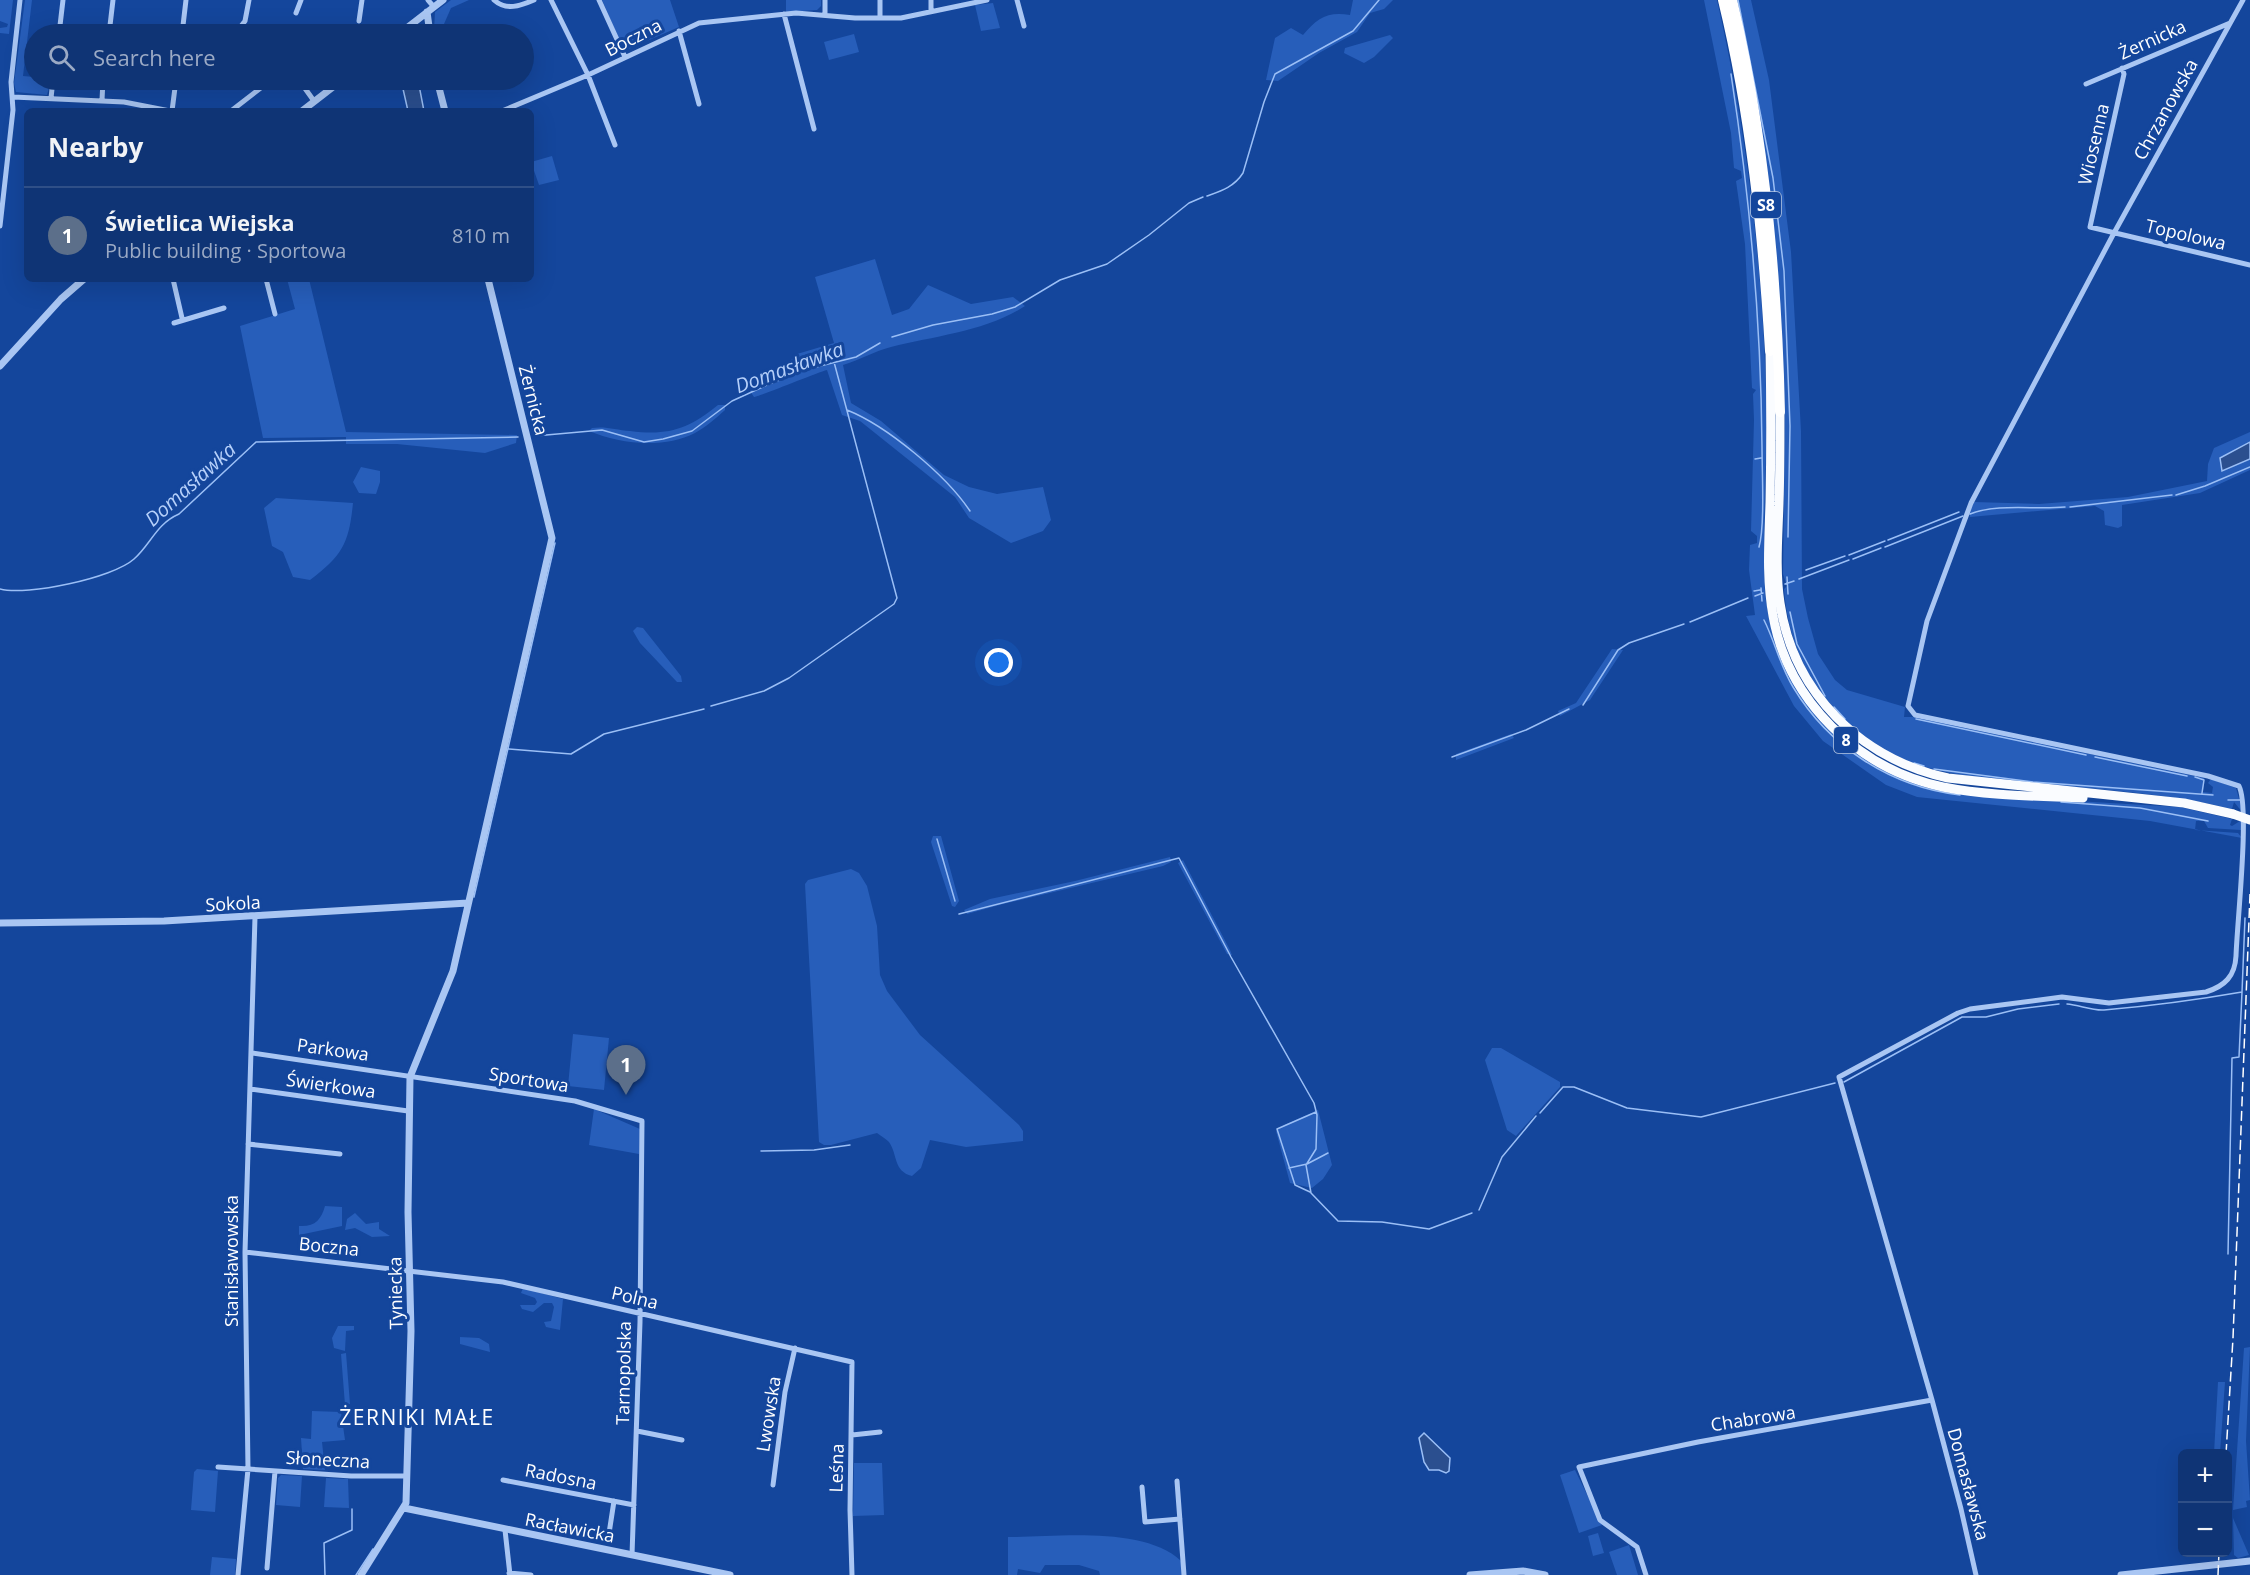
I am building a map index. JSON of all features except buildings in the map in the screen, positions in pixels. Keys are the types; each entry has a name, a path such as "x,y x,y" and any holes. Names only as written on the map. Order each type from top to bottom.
{"highway":[{"name":"S8","path":"1723,0 1751,153 1763,251 1770,351"},
{"name":"S8","path":"1732,0 1766,201 1776,307 1780,412"},
{"name":"8","path":"1770,351 1771,458 1768,568 1776,631 1800,687 1819,713 1840,735 1881,764 1916,780 1999,794 2140,799"},
{"name":"8","path":"1780,412 1778,567 1782,616 1802,672 1837,720 1879,753 1935,775 1965,781 2196,805 2250,820"}],"street":[{"path":"0,226 20,0"},
{"path":"60,24 63,0"},
{"path":"110,24 113,0"},
{"path":"183,24 186,0"},
{"path":"243,24 249,0"},
{"path":"296,13 301,0"},
{"path":"359,21 362,0"},
{"path":"428,0 430,24"},
{"path":"412,24 443,0"},
{"path":"494,0 508,7 534,0"},
{"path":"551,0 588,75 615,145"},
{"path":"599,0 625,57"},
{"path":"825,0 825,15"},
{"path":"880,0 880,18"},
{"path":"931,0 931,11"},
{"path":"814,129 784,14 901,18 987,0"},
{"path":"1017,0 1024,26"},
{"name":"Chrzanowska","path":"1932,1400 1839,1077 1958,1013 1970,1009 2062,997 2109,1004 2206,992 2221,987 2228,981 2235,965 2245,833 2245,796 2239,786 2198,774 1915,715 1908,706 1927,621 1971,503 2114,233 2243,0"},
{"name":"Boczna","path":"509,108 588,75 678,30 699,23 784,14"},
{"name":"Żernicka","path":"2086,84 2230,23"},
{"path":"678,30 699,104"},
{"name":"Wiosenna","path":"2090,227 2124,74 2122,68"},
{"path":"51,98 52,90"},
{"path":"102,100 103,90"},
{"path":"171,108 174,90"},
{"path":"235,108 258,90"},
{"path":"306,90 314,101"},
{"path":"306,108 329,90"},
{"path":"440,90 444,108"},
{"path":"13,97 102,100 158,108"},
{"name":"Topolowa","path":"2090,227 2250,264"},
{"path":"1,364 61,299 81,282"},
{"path":"174,282 182,318"},
{"path":"267,282 275,314"},
{"name":"Żernicka","path":"468,903 549,555 551,528 489,282"},
{"path":"174,323 182,318 224,308"},
{"name":"Sokola","path":"0,923 97,923 255,917 468,903"},
{"name":"Tyniecka","path":"404,1508 407,1476 411,1270 408,1111 410,1077 453,971 468,903"},
{"name":"Stanisławowska","path":"238,1575 248,1469 245,1252 255,917"},
{"name":"Parkowa","path":"252,1053 410,1077"},
{"name":"Sportowa","path":"410,1077 587,1103 642,1121"},
{"name":"Świerkowa","path":"250,1089 408,1111"},
{"name":"Tarnopolska","path":"632,1555 640,1313 642,1121"},
{"path":"248,1144 340,1154"},
{"name":"Boczna","path":"245,1252 411,1270"},
{"name":"Polna","path":"411,1270 503,1282 852,1362"},
{"name":"Lwowska","path":"773,1485 785,1392 795,1348"},
{"name":"Leśna","path":"852,1362 850,1510 852,1575"},
{"name":"Chabrowa","path":"1646,1575 1637,1547 1600,1520 1579,1467 1698,1442 1932,1400"},
{"name":"Domasławska","path":"1932,1400 1976,1575"},
{"path":"637,1431 682,1440"},
{"path":"852,1435 880,1432"},
{"name":"Słoneczna","path":"218,1467 351,1476 407,1476"},
{"path":"267,1568 275,1471"},
{"name":"Radosna","path":"503,1480 634,1505"},
{"path":"1177,1481 1184,1575"},
{"path":"1142,1487 1145,1522 1180,1519"},
{"name":"Radosna","path":"608,1540 614,1502"},
{"path":"361,1575 404,1508"},
{"name":"Racławicka","path":"404,1508 730,1575"},
{"path":"505,1530 509,1574 531,1575"},
{"path":"2121,1575 2250,1561"},
{"path":"1470,1575 1523,1571 1545,1575"}],"shaded area":[{"path":"0,0 13,0 9,34 0,33 0,28 7,27 8,24 0,21"},
{"path":"25,0 32,0 29,24 24,24 24,90 48,90 47,95 16,92 14,83"},
{"path":"451,0 469,0 451,8 444,24 434,24 435,12"},
{"path":"602,0 670,0 679,27 624,51"},
{"path":"786,0 821,0 821,6 817,10 786,12"},
{"path":"1353,0 1393,0 1384,9 1370,13 1357,32 1319,53 1278,81 1266,80 1275,38 1291,28 1303,35 1318,20 1329,15 1350,15"},
{"path":"1704,0 1717,0 1736,96 1751,193 1761,291 1766,389 1765,594 1769,618 1785,665 1858,754 1888,772 2024,798 2180,807 2232,819 2230,825 2232,826 2240,821 2243,822 2241,830 2208,828 2204,821 2196,821 2195,829 2150,821 1917,797 1886,785 1823,741 1794,706 1746,616 1755,615 1749,570 1750,545 1757,543 1757,536 1751,531 1753,394 1756,390 1752,388 1745,244 1736,181 1742,178 1741,171 1734,168 1731,133"},
{"path":"1736,0 1751,0 1769,80 1791,252 1801,431 1802,589 1818,654 1835,680 1847,690 1905,707 1904,717 2204,778 2203,792 2212,793 2213,787 2208,783 2211,779 2236,788 2243,813 2234,802 2232,809 2153,795 1978,777 1925,767 1900,759 1868,740 1839,714 1812,679 1793,636 1784,589 1787,586 1783,574 1785,415 1778,275"},
{"path":"993,3 1000,28 981,31 975,5"},
{"path":"854,34 859,52 829,60 824,42"},
{"path":"1390,35 1393,38 1374,57 1364,63 1344,53 1345,48"},
{"path":"403,90 420,90 423,108 407,108"},
{"path":"552,156 559,180 539,185 534,171 534,161"},
{"path":"875,259 892,315 909,309 928,285 971,304 1013,297 1025,306 978,327 891,347 843,365 851,403 881,421 944,475 969,487 997,494 1043,487 1051,520 1043,531 1011,543 969,518 955,497 860,421 842,415 827,370 758,396 754,397 750,391 776,376 797,354 834,343 815,277"},
{"path":"288,282 310,282 346,432 517,435 516,443 485,453 397,444 346,444 346,437 263,438 240,326 295,309"},
{"path":"718,405 725,405 725,410 707,425 695,433 670,441 628,442 589,431 592,428 602,427 644,432 677,429 697,420"},
{"path":"2250,432 2250,470 2200,493 2122,505 2122,526 2118,528 2105,525 2104,511 2095,506 1970,517 1969,512 1974,502 2039,504 2128,497 2207,481 2208,464 2214,448"},
{"path":"2250,442 2250,459 2222,471 2220,458"},
{"path":"361,467 380,471 380,482 376,494 359,493 353,482"},
{"path":"276,498 353,503 349,528 342,547 330,563 310,580 293,577 283,552 272,546 264,508"},
{"path":"637,627 643,628 681,676 682,682 677,682 640,643 633,631"},
{"path":"1612,649 1623,650 1590,700 1560,716 1558,711 1576,703"},
{"path":"1511,734 1514,738 1456,760 1456,754"},
{"path":"2201,830 2238,833 2242,838"},
{"path":"933,836 941,836 959,901 955,907 952,906 931,842"},
{"path":"1170,857 1171,862 1163,866 967,914 964,910 990,899"},
{"path":"1183,860 1232,955 1227,954 1178,863"},
{"path":"851,869 859,873 867,886 877,926 880,975 887,991 920,1035 1019,1125 1023,1131 1023,1141 966,1147 930,1140 921,1168 912,1176 902,1170 889,1142 877,1133 831,1145 819,1142 805,884 808,880"},
{"path":"573,1034 609,1038 604,1090 568,1086"},
{"path":"1492,1048 1501,1048 1560,1082 1560,1087 1516,1136 1507,1130 1485,1060"},
{"path":"594,1109 640,1129 639,1154 589,1145"},
{"path":"1318,1110 1332,1165 1323,1179 1312,1188 1290,1183 1276,1131"},
{"path":"325,1206 342,1207 342,1226 299,1235 299,1226 317,1222"},
{"path":"355,1213 366,1224 379,1222 379,1229 390,1236 372,1237 355,1228 345,1230 347,1219"},
{"path":"523,1288 563,1299 560,1330 546,1327 544,1322 551,1321 554,1307 552,1303 544,1303 533,1312 522,1309 520,1305 535,1305 537,1302 535,1298 521,1293"},
{"path":"338,1326 354,1326 354,1330 346,1331 345,1351 334,1348 332,1338"},
{"path":"460,1337 479,1338 489,1344 490,1352 460,1344"},
{"path":"2250,1347 2246,1441 2250,1500 2246,1501 2247,1507 2233,1510 2244,1348"},
{"path":"346,1353 350,1404 345,1405 341,1354"},
{"path":"2218,1382 2225,1382 2220,1449 2214,1449"},
{"path":"312,1411 341,1412 345,1440 322,1442 325,1470 303,1469 301,1438 311,1439"},
{"path":"1424,1433 1450,1458 1449,1471 1446,1473 1429,1470 1424,1462 1419,1438"},
{"path":"854,1463 882,1463 884,1515 853,1516"},
{"path":"197,1469 218,1471 215,1512 191,1510 194,1472"},
{"path":"1575,1470 1602,1525 1579,1533 1560,1475"},
{"path":"281,1475 302,1476 300,1507 276,1505 278,1478"},
{"path":"326,1478 348,1479 349,1508 324,1507"},
{"path":"2233,1518 2249,1555 2238,1558 2234,1555"},
{"path":"1598,1533 1604,1553 1593,1556 1588,1536"},
{"path":"1075,1535 1145,1542 1165,1550 1181,1561 1182,1575 1100,1575 1099,1571 1079,1565 1045,1565 1040,1573 1018,1569 1017,1575 1008,1575 1008,1537"},
{"path":"1629,1545 1638,1575 1617,1575 1609,1552"},
{"path":"212,1557 236,1559 235,1575 210,1575"}],"waterway":[{"name":"Domasławka","path":"1207,196 1231,185 1243,173 1264,102 1275,74 1353,31 1379,0"},
{"path":"1738,0 1773,178 1784,271 1790,426 1788,537"},
{"path":"1731,74 1744,167 1757,307 1763,484 1759,547"},
{"name":"Domasławka","path":"892,337 933,325 992,314 1015,307 1060,280 1107,264 1149,235 1189,203 1203,197"},
{"name":"Domasławka","path":"535,436 602,430 644,442 663,439 692,431 732,401 767,385 804,370 856,357 880,343"},
{"path":"711,706 764,691 789,678 894,604 897,598 834,362"},
{"path":"847,410 863,417 897,439 931,467 970,511"},
{"name":"Domasławka","path":"0,589 49,588 89,579 123,566 140,553 165,523 179,514 256,442 518,437"},
{"path":"1755,459 1761,458"},
{"path":"2176,495 2205,486 2250,467"},
{"path":"2070,507 2172,495"},
{"path":"1970,514 2005,508 2065,507"},
{"path":"1888,540 1959,512"},
{"path":"1885,547 1963,516"},
{"path":"1849,555 1885,541"},
{"path":"474,897 555,543"},
{"path":"1853,559 1881,548"},
{"path":"1806,570 1845,556"},
{"path":"1799,579 1849,560"},
{"path":"1787,577 1788,594"},
{"path":"1785,584 1794,581"},
{"path":"1761,588 1762,601"},
{"path":"1754,591 1760,590"},
{"path":"1755,596 1763,593"},
{"path":"1690,622 1748,598"},
{"path":"1790,612 1797,644 1825,696"},
{"path":"1764,620 1793,687 1808,709 1843,745 1886,773 1934,791 1960,795"},
{"path":"1583,705 1618,650 1629,643 1684,624"},
{"path":"1834,707 1845,719"},
{"path":"509,749 571,754 604,734 704,709"},
{"path":"1452,757 1526,730 1569,709"},
{"path":"1916,719 2086,755"},
{"path":"2095,757 2187,776"},
{"path":"1914,763 1924,766"},
{"path":"1934,769 2033,782 2213,795"},
{"path":"2195,777 2204,780 2202,793"},
{"path":"2228,800 2240,800"},
{"path":"2061,802 2140,808 2208,821"},
{"path":"937,839 955,901"},
{"path":"959,914 1179,858 1231,957 1314,1103 1317,1115 1316,1149 1306,1165 1311,1193 1338,1221 1382,1222 1429,1229 1472,1213"},
{"path":"2067,1004 2104,1010 2242,992 2245,918"},
{"path":"2228,1254 2232,1058 2239,1057 2242,992"},
{"path":"1844,1082 1962,1017 1986,1017 2018,1009 2059,1004"},
{"path":"1540,1113 1563,1087 1574,1087 1627,1108 1701,1117 1835,1083"},
{"path":"1310,1192 1295,1185 1277,1129 1316,1112"},
{"path":"1479,1210 1502,1157 1536,1116"},
{"path":"761,1151 814,1150 850,1145"},
{"path":"1289,1168 1307,1164 1328,1153"},
{"path":"325,1575 324,1543 352,1530 352,1509"},
{"path":"356,1575 373,1549"}],"railway":[{"path":"2226,1449 2233,1338 2250,894"},
{"path":"2218,1575 2219,1557"}],"place":[{"name":"Świetlica Wiejska","path":"626,1095"}],"district":[{"name":"ŻERNIKI MAŁE","path":"417,1417"}]}
